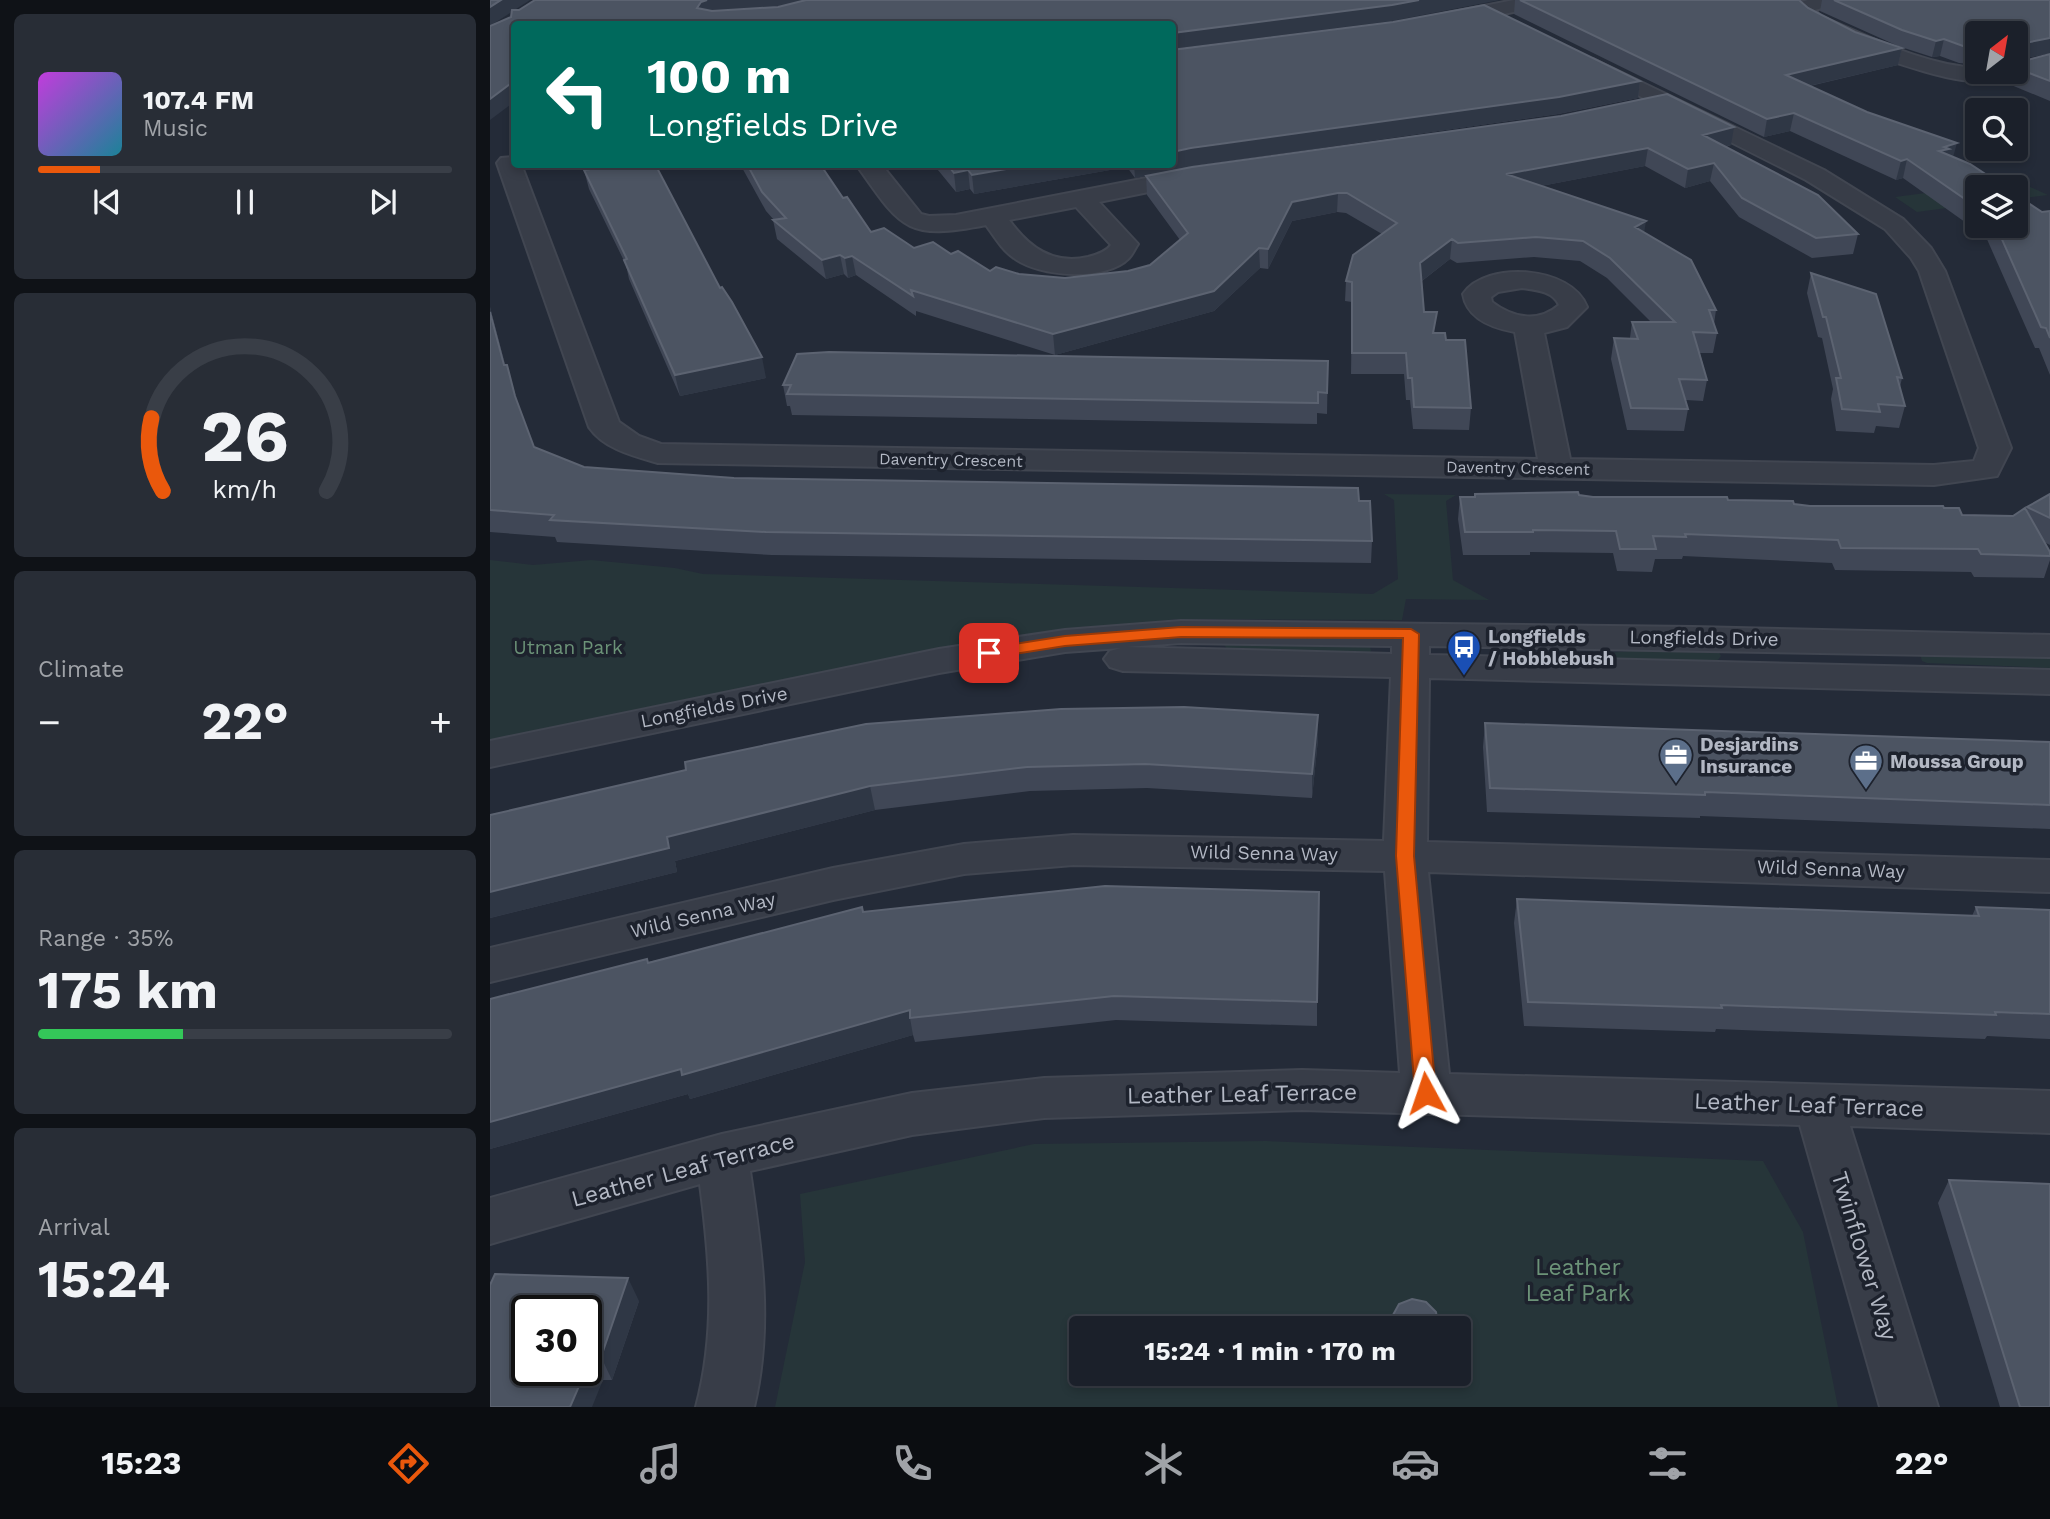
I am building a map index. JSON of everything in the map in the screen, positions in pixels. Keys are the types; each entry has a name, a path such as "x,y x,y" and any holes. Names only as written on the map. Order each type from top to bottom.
{"street":[{"path":"1419,25 1544,0"},
{"path":"1827,0 1805,7 1804,11 1814,20 1947,73 1965,75"},
{"path":"1485,11 1521,29"},
{"name":"Daventry Crescent","path":"504,164 605,427 628,443 659,453 1934,475 1986,469 1995,448 1941,292 1922,254 1894,224 1842,189 1570,53"},
{"path":"1626,110 1666,102"},
{"path":"872,168 912,219 927,223 956,223 993,217 1219,172"},
{"path":"993,217 1025,254 1053,266 1085,267 1119,254 1125,244 1081,198"},
{"path":"1528,325 1556,469"},
{"name":"Longfields Drive","path":"490,754 939,661 1411,650 2050,646"},
{"path":"1411,650 1405,856 1426,1093"},
{"name":"Longfields Drive","path":"1411,650 2050,682"},
{"name":"Wild Senna Way","path":"490,965 833,884 964,859 1073,850 1405,856 2050,876"},
{"name":"Leather Leaf Terrace","path":"490,1221 722,1156 912,1114 1044,1098 1302,1090 2050,1112"},
{"name":"Twinflower Way","path":"1819,1105 1909,1407"},
{"path":"722,1156 738,1273 735,1375 725,1407"}],"green space":[{"path":"2028,186 2048,195 2028,198"},
{"path":"1965,188 1965,206 1917,212 1895,197"},
{"name":"Utman Park","path":"1384,494 1456,495 1446,501 1453,580 1489,600 1406,599 1402,620 1177,619 1062,632 490,744 490,560 533,565 591,560 675,568 703,574 1373,594 1398,579 1394,500"},
{"path":"1223,643 1358,643 1370,647 1371,651 1368,654 1229,652"},
{"path":"1670,647 1717,649 1721,656 1717,661 1609,659 1609,653"},
{"path":"1920,654 2050,655 2050,668 1927,663 1922,661"},
{"name":"Leather Leaf Park","path":"1266,1141 1763,1161 1803,1232 1838,1407 775,1407 805,1262 800,1194 1034,1144"}],"building":[{"path":"490,0 501,0 490,7"},
{"path":"535,0 707,0 701,2 697,8 712,11 778,7 806,0 1419,0 1176,32 1176,21 511,21 511,83 490,99 490,26 511,17 512,10 519,10"},
{"path":"1520,0 1799,0 1808,8 1855,32 1902,48 1786,75 1867,112 1957,143 1944,147 1949,149 1939,151 1970,164 1987,175 1965,175 1965,199 1907,159 1901,161 1794,113 1767,119"},
{"path":"1834,0 2050,0 2050,38 2028,42 2028,21 1965,21 1965,46 1944,39 1936,41 1902,30"},
{"path":"1484,5 1640,81 1559,97 1176,151 1176,49 1393,22"},
{"path":"2050,54 2050,81 2028,73 2028,60"},
{"path":"1667,94 1734,127 1703,135 1818,195 1858,234 1816,238 1742,198 1714,163 1688,169 1648,148 1506,174 1646,221 1635,227 1691,260 1716,310 1709,310 1717,333 1693,332 1707,380 1679,379 1688,409 1631,408 1614,338 1638,339 1632,322 1675,322 1610,258 1583,241 1536,237 1458,243 1452,239 1420,263 1424,312 1437,312 1433,333 1445,333 1446,340 1465,340 1471,408 1414,407 1412,378 1408,378 1406,353 1352,353 1352,282 1346,281 1353,255 1397,223 1347,193 1292,202 1268,249 1259,248 1214,291 1053,334 911,290 913,296 852,256 845,258 840,255 822,260 773,220 786,218 762,192 749,168 823,168 871,232 884,228 914,248 933,242 951,254 958,251 990,271 996,267 1019,274 1065,278 1128,271 1150,265 1188,233 1146,176 1192,167 1561,116"},
{"path":"657,168 720,288 722,287 732,302 762,357 675,375 624,260 627,259 584,170"},
{"path":"950,168 1012,168 972,175 968,170 954,173"},
{"path":"2028,203 2042,212 2050,211 2050,338 2046,328 2041,327 2001,238 2028,238"},
{"path":"1811,273 1876,294 1902,378 1897,377 1905,406 1878,404 1880,412 1842,409 1836,378 1841,378 1826,317 1823,317"},
{"path":"490,312 504,365 507,365 534,447 584,467 734,478 1358,488 1359,501 1370,501 1372,541 766,532 550,520 554,515 490,510"},
{"path":"829,352 1328,361 1327,393 1318,392 1318,403 787,394 791,385 783,385 797,354"},
{"path":"1578,492 1579,495 1593,497 1727,497 1728,500 1793,501 1794,504 1810,506 1943,506 1959,508 1962,515 2013,516 2025,508 2050,556 1981,554 1978,549 1841,548 1838,540 1685,534 1686,537 1653,536 1656,549 1620,549 1616,531 1465,532 1460,497 1475,497 1475,494"},
{"path":"2050,494 2050,518 2027,507"},
{"path":"1184,707 1318,715 1312,774 1145,764 1027,767 870,786 667,837 669,848 490,892 490,815 686,770 685,762 866,724 1061,709"},
{"path":"1485,723 2050,742 2050,805 1705,792 1705,795 1490,788"},
{"path":"1105,886 1319,892 1317,1002 1114,996 910,1018 910,1010 682,1075 681,1069 490,1122 490,999 647,959 648,963 862,907 863,912"},
{"path":"1517,899 1979,916 1976,907 2050,910 2050,1014 1995,1012 1996,1015 1721,1005 1722,1008 1528,1002"},
{"path":"1949,1180 2050,1184 2050,1407 2020,1407"},
{"path":"495,1274 628,1278 602,1354 602,1295 511,1295 511,1386 579,1386 570,1407 490,1407 490,1285"},
{"path":"1412,1299 1426,1302 1437,1316 1393,1316 1399,1304"}],"place":[{"name":"Longfields / Hobblebush","path":"1464,677"},
{"name":"Desjardins Insurance","path":"1676,785"},
{"name":"Moussa Group","path":"1866,791"}],"route":[{"path":"989,653 1065,641 1181,632 1411,634 1405,856 1426,1093"}]}
